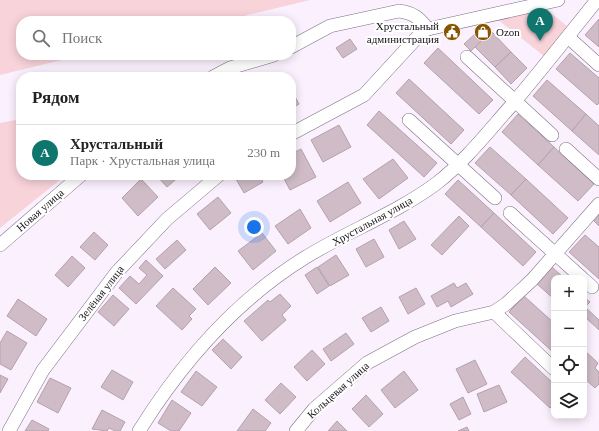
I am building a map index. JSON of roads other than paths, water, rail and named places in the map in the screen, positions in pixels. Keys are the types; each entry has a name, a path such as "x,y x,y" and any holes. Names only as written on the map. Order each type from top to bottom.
{"street":[{"path":"296,131 364,95 423,31 558,0"},
{"name":"Хрустальная улица","path":"139,431 159,399 191,356 224,321 268,284 306,257 422,194 458,164 514,102 597,0"},
{"path":"296,44 330,26 399,11 410,12 418,16 428,29"},
{"path":"568,37 599,65"},
{"path":"467,57 514,102 552,135"},
{"path":"222,72 230,68 257,60"},
{"path":"409,120 495,198"},
{"path":"566,149 599,179"},
{"name":"Новая улица","path":"0,245 75,180"},
{"name":"Зелёная улица","path":"9,431 43,370 117,272 167,219 213,180"},
{"name":"Кольцевая улица","path":"296,431 314,409 367,362 415,337 455,321 494,312 506,304 532,280 599,204"},
{"path":"510,213 578,275"},
{"path":"494,312 551,366"}],"place":[{"name":"Хрустальный администрация","path":"452,32"},
{"name":"Ozon","path":"483,32"},
{"name":"Хрустальный","path":"540,41"}]}
